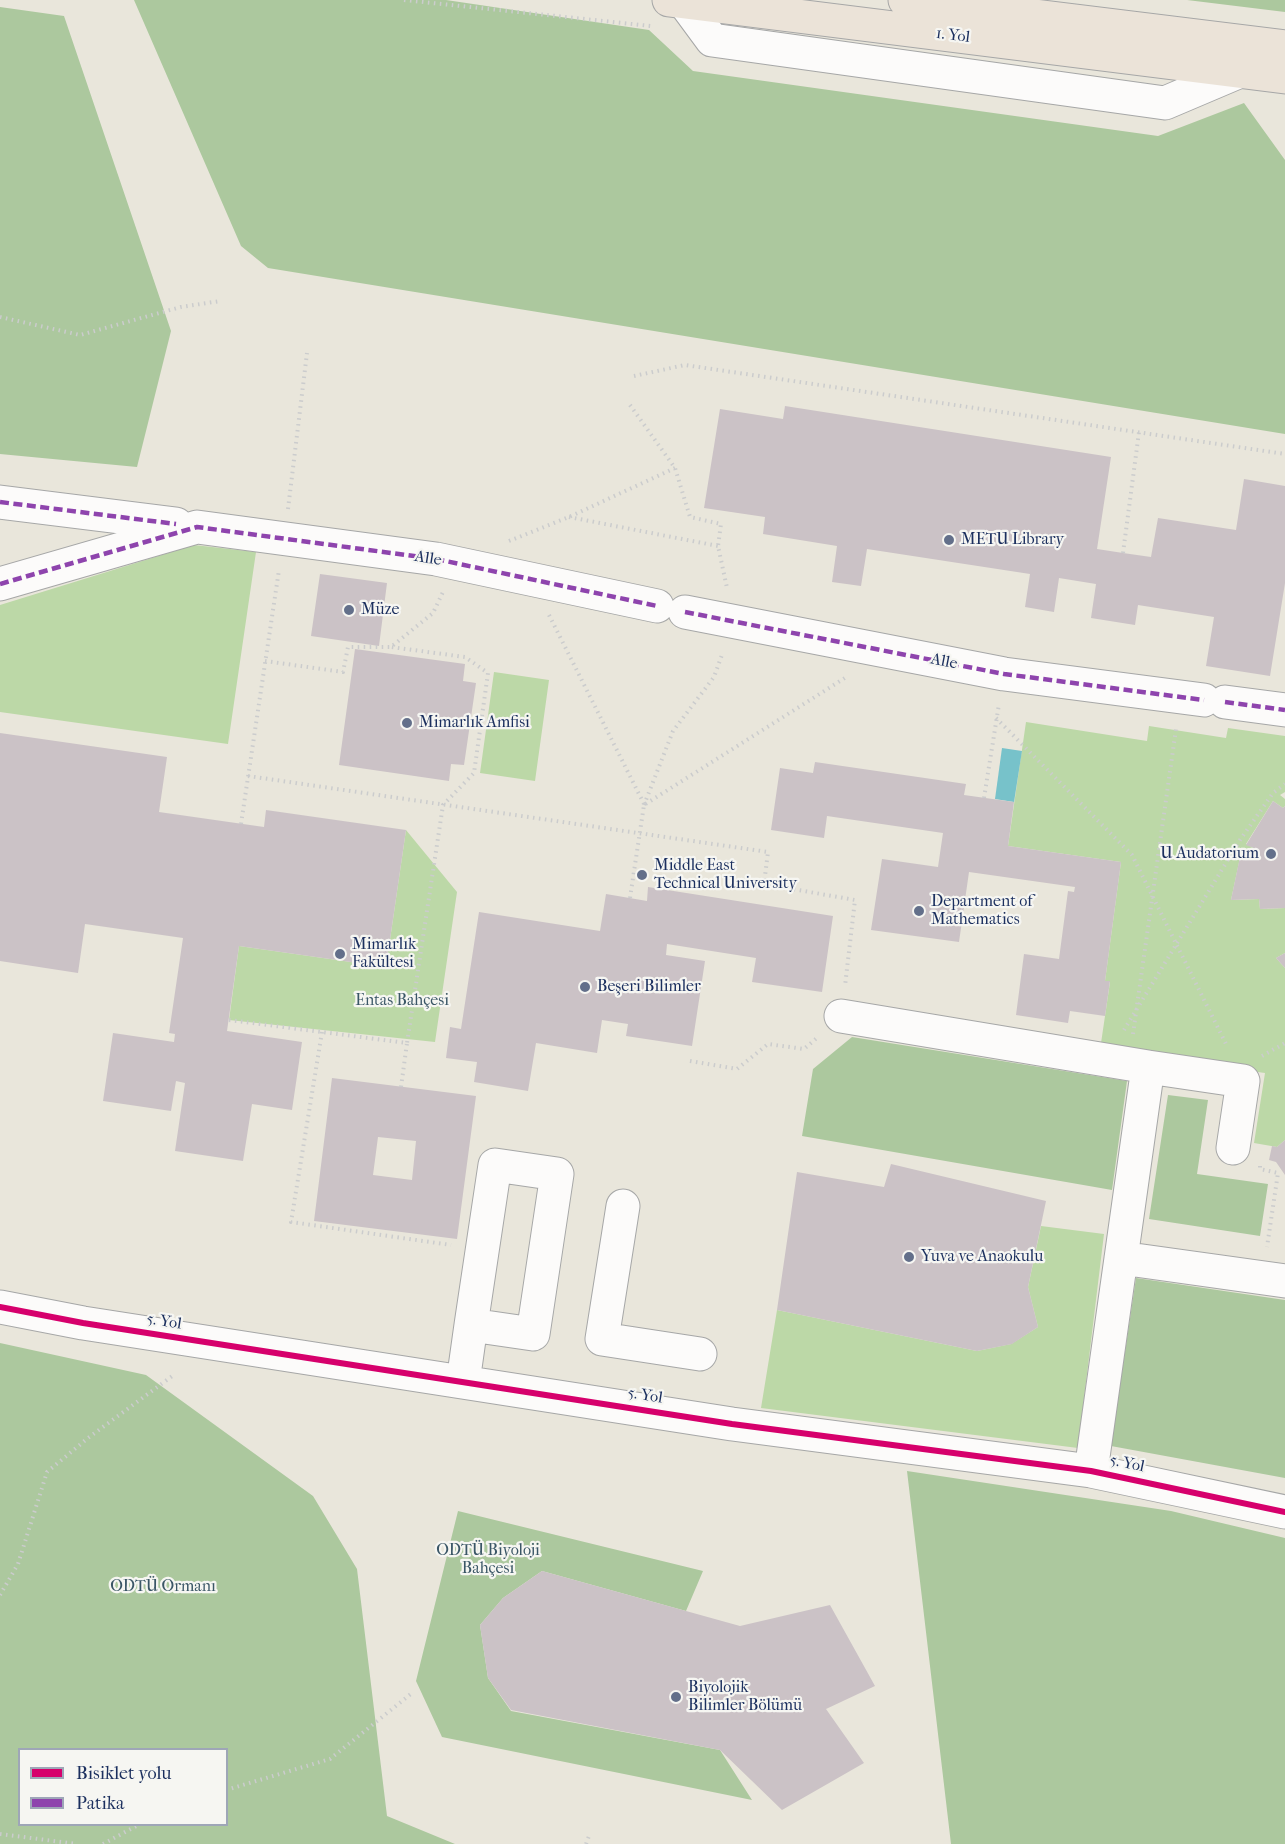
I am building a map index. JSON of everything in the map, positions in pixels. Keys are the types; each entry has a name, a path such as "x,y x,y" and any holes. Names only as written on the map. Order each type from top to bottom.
{"main road":[{"name":"1. Yol","path":"905,0 1239,57 1285,77"},
{"name":"1. Yol","path":"671,10 1239,57 1285,47"}],"street":[{"name":"Alle","path":"0,502 456,563 734,622 1004,674 1285,710"},
{"name":"Alle","path":"0,584 188,526"},
{"path":"841,1016 1243,1081 1233,1148"},
{"path":"1091,1471 1148,1067"},
{"path":"463,1382 471,1325 483,1250 495,1165 557,1174 533,1334 471,1325"},
{"path":"623,1206 602,1339 700,1354"},
{"path":"1121,1258 1285,1281"},
{"name":"5. Yol","path":"0,1307 82,1323 732,1424 1091,1471 1285,1512"}],"path":[{"path":"404,0 671,10"},
{"path":"0,317 80,335 181,307 220,301"},
{"path":"241,824 284,539 307,354"},
{"path":"634,376 685,365 1285,454"},
{"path":"630,405 675,468 690,517 721,524 718,546 734,622 714,677 673,730 644,805 630,898"},
{"path":"1123,553 1139,432"},
{"path":"507,542 675,468"},
{"path":"568,517 718,546"},
{"path":"391,647 433,613 456,563"},
{"path":"531,579 644,805"},
{"path":"265,661 343,672 348,647 391,647 465,657 488,673 474,773 443,805 401,1087"},
{"path":"644,805 887,651"},
{"path":"984,798 1004,674"},
{"path":"1134,1021 1152,896 1204,700"},
{"path":"996,718 1132,855 1238,1069 1237,1080"},
{"path":"248,776 768,852 764,884 855,900 841,1016"},
{"path":"1103,1060 1136,1013 1247,831 1273,792 1285,784"},
{"path":"229,1020 407,1043"},
{"path":"322,1032 291,1222 483,1250"},
{"path":"1272,1050 1285,1043"},
{"path":"690,1061 737,1069 768,1044 804,1049"},
{"path":"1260,1170 1278,1173 1270,1230"},
{"path":"0,1595 18,1564 47,1472 88,1438 176,1374"},
{"path":"228,1789 330,1759 412,1693"},
{"path":"103,1844 136,1826"},
{"path":"0,1834 77,1844"},
{"path":"586,1844 589,1836"}],"green space":[{"path":"134,0 446,0 649,30 693,71 1158,136 1244,103 1285,160 1285,434 268,268 241,246"},
{"path":"1187,0 1285,0 1285,12"},
{"path":"0,7 64,16 171,331 137,467 0,454"},
{"path":"194,545 256,552 228,744 0,712 0,605"},
{"path":"494,672 549,680 535,781 480,773"},
{"path":"1026,722 1147,741 1149,726 1226,738 1228,728 1285,736 1285,792 1280,795 1285,799 1285,806 1283,808 1273,801 1246,844 1259,850 1256,857 1241,853 1231,900 1259,899 1260,909 1285,908 1285,953 1276,958 1285,968 1285,1140 1277,1147 1254,1143 1265,1073 1100,1050 1110,982 1105,981 1121,862 1008,846"},
{"name":"Entas Bahçesi","path":"406,830 457,892 435,1042 229,1020 239,946 386,967"},
{"path":"852,1037 1127,1081 1112,1190 802,1136 813,1069"},
{"path":"1168,1095 1208,1100 1197,1174 1268,1184 1260,1236 1149,1219"},
{"path":"1041,1226 1104,1234 1078,1448 761,1408 777,1310 977,1351 1011,1344 1038,1327 1028,1287"},
{"path":"1136,1278 1285,1300 1285,1478 1111,1446"},
{"name":"ODTÜ Ormanı","path":"0,1343 146,1375 313,1496 357,1569 387,1816 455,1844 0,1844"},
{"path":"907,1471 1171,1511 1285,1538 1285,1844 951,1844"},
{"name":"ODTÜ Biyoloji Bahçesi","path":"458,1511 703,1571 686,1611 542,1571 503,1598 480,1625 488,1678 511,1711 720,1750 752,1800 442,1737 416,1681"}],"water":[{"path":"1002,748 1022,751 1014,802 995,799"}],"building":[{"name":"METU Library","path":"785,406 1111,457 1097,549 1151,557 1158,518 1236,530 1244,479 1285,486 1285,583 1270,676 1206,666 1214,617 1138,605 1135,625 1091,618 1096,584 1059,578 1054,612 1025,607 1030,574 867,549 861,586 832,582 837,546 763,534 765,517 704,508 720,409 783,419"},
{"name":"Müze","path":"320,574 387,583 379,646 311,636"},
{"name":"Mimarlık Amfisi","path":"355,649 465,664 463,681 476,683 464,765 451,764 449,781 339,765"},
{"name":"Mimarlık Fakültesi","path":"0,733 167,757 159,812 264,827 266,810 406,830 386,967 239,946 227,1031 302,1042 292,1110 252,1104 243,1161 175,1151 185,1083 176,1081 171,1111 103,1101 113,1033 174,1042 175,1034 169,1033 183,938 85,924 78,973 0,961"},
{"name":"Department of Mathematics","path":"815,762 966,784 964,795 1014,802 1008,846 1121,862 1105,981 1110,981 1105,1016 1070,1011 1068,1023 1016,1015 1024,954 1059,959 1068,891 1074,892 1075,887 969,872 959,942 871,930 882,859 938,867 943,833 827,816 824,838 771,830 780,768 813,773"},
{"name":"U Audatorium","path":"1273,801 1283,808 1285,806 1285,908 1260,909 1259,899 1231,900 1241,852 1256,857 1259,850 1246,845"},
{"name":"Beşeri Bilimler","path":"648,887 833,916 822,992 752,982 756,958 667,944 666,955 705,961 692,1046 626,1036 628,1024 602,1020 597,1053 536,1043 528,1091 474,1082 477,1062 446,1058 450,1027 461,1029 479,912 600,931 606,894 647,901"},
{"path":"1285,953 1285,968 1276,958"},
{"path":"332,1078 476,1096 457,1239 314,1221","holes":["378,1137 416,1141 412,1180 373,1175"]},
{"path":"1285,1140 1285,1175 1276,1162 1269,1160 1272,1146 1277,1147"},
{"name":"Yuva ve Anaokulu","path":"891,1164 1046,1201 1028,1287 1038,1327 1012,1344 977,1351 777,1310 797,1172 884,1187"},
{"name":"Biyolojik Bilimler Bölümü","path":"542,1571 740,1626 830,1605 875,1686 826,1709 864,1763 782,1810 720,1750 511,1710 488,1678 480,1625 503,1598"}],"marked path":[{"path":"0,502 176,524"},
{"path":"0,584 197,527 436,559 657,606"},
{"path":"685,612 1004,674 1204,700"},
{"path":"1225,702 1285,710"}],"cycle path":[{"path":"0,1307 83,1323 732,1424 1091,1471 1285,1512"}],"place":[{"name":"METU Library","path":"949,540"},
{"name":"Müze","path":"349,610"},
{"name":"Mimarlık Amfisi","path":"407,723"},
{"name":"U Audatorium","path":"1271,854"},
{"name":"Middle East Technical University","path":"642,875"},
{"name":"Department of Mathematics","path":"919,911"},
{"name":"Mimarlık Fakültesi","path":"340,954"},
{"name":"Beşeri Bilimler","path":"585,987"},
{"name":"Yuva ve Anaokulu","path":"909,1257"},
{"name":"Biyolojik Bilimler Bölümü","path":"676,1697"}]}
